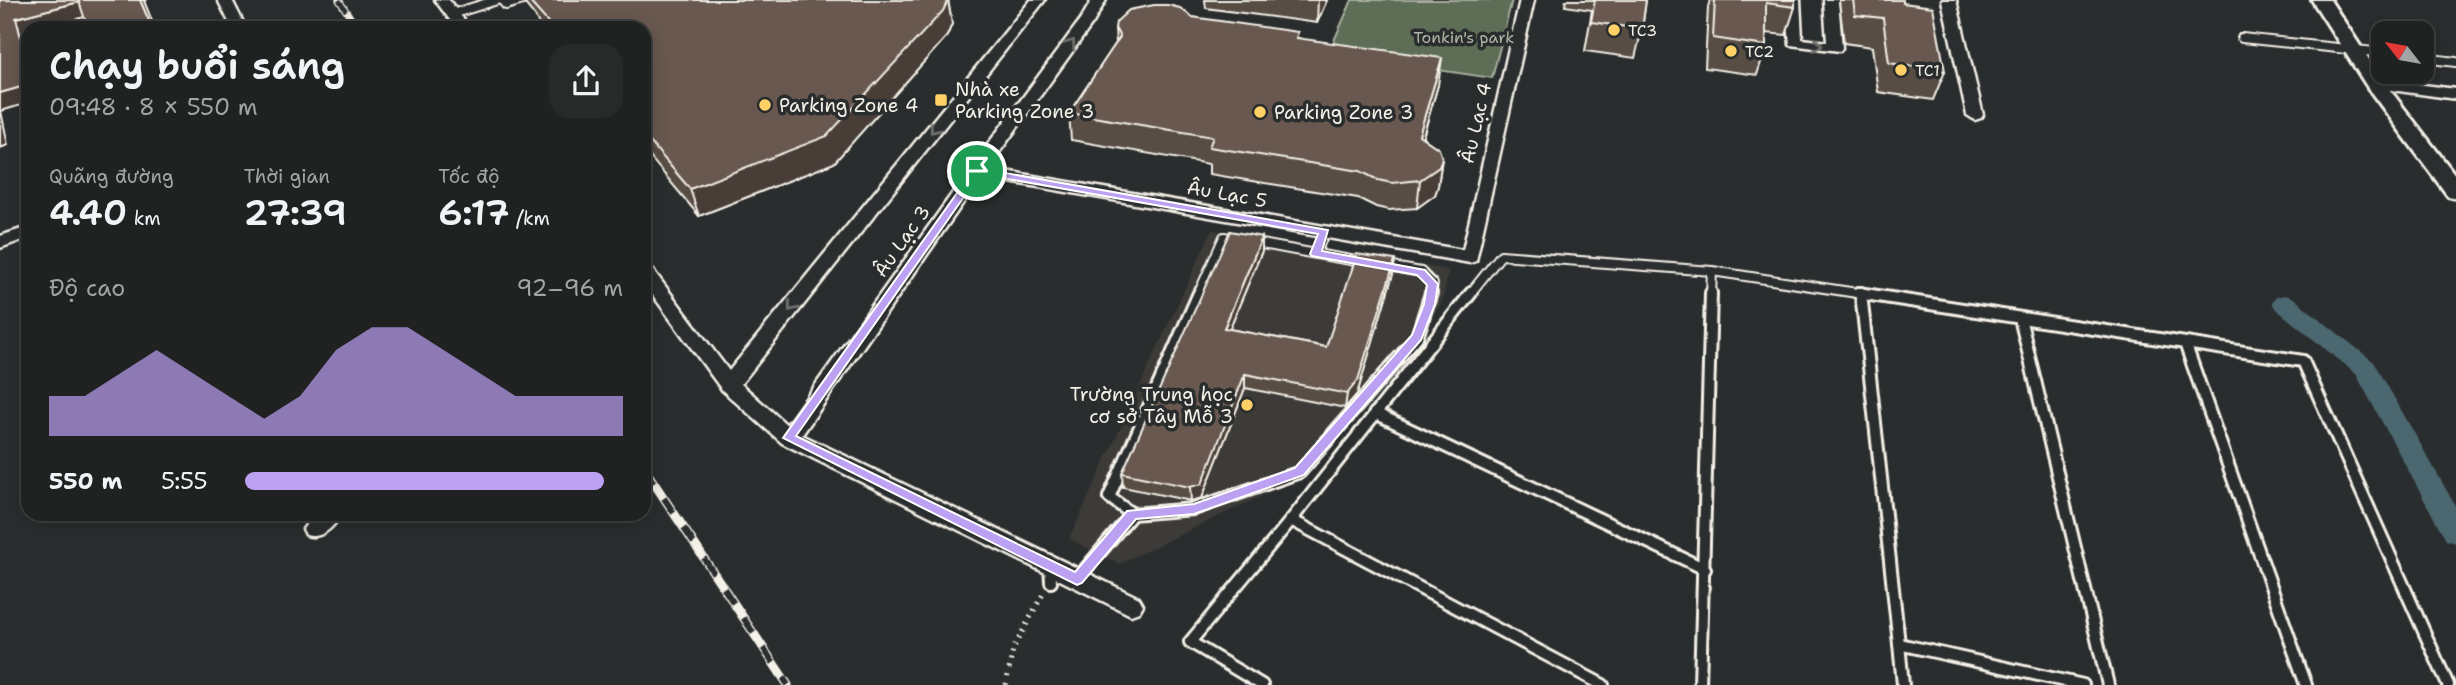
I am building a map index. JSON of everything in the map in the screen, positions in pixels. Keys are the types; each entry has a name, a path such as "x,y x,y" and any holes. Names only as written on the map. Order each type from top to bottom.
{"main road":[{"path":"2321,0 2371,78"},
{"path":"2375,84 2456,191"}],"street":[{"path":"225,0 236,21"},
{"path":"442,0 458,21"},
{"path":"729,385 1038,0"},
{"name":"Âu Lạc 3","path":"789,438 977,171 1080,31 1099,0"},
{"name":"Âu Lạc 4","path":"1470,257 1527,0"},
{"path":"1794,0 1795,42 1835,48 1831,0"},
{"path":"1949,0 1975,115"},
{"path":"2375,84 2456,94"},
{"name":"Âu Lạc 5","path":"977,171 1470,257"},
{"path":"0,242 21,234"},
{"path":"651,280 729,385 789,438 1050,574 1077,579 1131,605"}],"lane":[{"path":"452,13 496,0"},
{"path":"502,0 506,5 523,0"},
{"path":"2242,38 2371,52"},
{"path":"2434,59 2456,62"},
{"path":"1316,254 1324,232"},
{"path":"1224,237 1421,272 1433,284 1417,337 1300,472 1194,509 1132,514 1109,497 1224,237"},
{"path":"1262,685 1190,642 1291,520 1501,255 1712,271 2304,361 2448,685"},
{"path":"1700,685 1712,271"},
{"path":"1861,293 1903,685"},
{"path":"2020,318 2108,685"},
{"path":"2185,343 2306,685"},
{"path":"1376,413 1705,569"},
{"path":"1077,579 1132,514"},
{"path":"1291,520 1603,685"},
{"path":"1899,644 2083,685"}],"path":[{"path":"1006,685 1005,673 1010,658 1050,574"}],"shaded area":[{"name":"Trường Trung học cơ sở Tây Mỗ 3","path":"1212,230 1449,270 1442,302 1419,336 1307,474 1119,564 1069,539"}],"green space":[{"name":"Tonkin's park","path":"1352,0 1512,0 1492,78 1328,54"}],"building":[{"path":"0,0 140,0 149,21 86,21 79,2 16,18 21,38 21,87 0,93"},
{"name":"Parking Zone 4","path":"948,0 943,11 827,136 690,189 651,143 651,21 547,21 529,1"},
{"path":"1595,0 1646,0 1642,29 1591,22"},
{"path":"1715,0 1795,0 1795,7 1766,3 1766,46 1713,38"},
{"path":"1853,0 1903,0 1903,3 1933,7 1945,71 1889,63 1883,18 1855,15"},
{"name":"Parking Zone 3","path":"1154,5 1180,8 1192,17 1298,32 1296,38 1442,58 1419,135 1439,149 1442,158 1439,167 1420,180 1392,183 1378,180 1360,171 1209,147 1213,137 1069,113 1120,37 1115,28 1116,22 1129,10"},
{"path":"1230,231 1262,237 1224,328 1326,347 1357,254 1395,260 1358,380 1347,394 1245,374 1202,484 1190,487 1122,473"}],"waterway":[{"path":"2284,303 2365,368 2456,532"}],"railway":[{"path":"339,0 352,21"},
{"path":"651,479 788,685"}],"place":[{"name":"TC3","path":"1614,30"},
{"name":"TC2","path":"1731,51"},
{"name":"TC1","path":"1901,70"},
{"name":"Nhà xe Parking Zone 3","path":"941,100"},
{"name":"Parking Zone 4","path":"765,105"},
{"name":"Parking Zone 3","path":"1260,112"},
{"name":"Trường Trung học cơ sở Tây Mỗ 3","path":"1247,405"}],"route":[{"path":"977,171 1324,232 1316,254 1421,272 1433,284 1429,304 1417,337 1300,472 1194,509 1132,514 1077,579 789,438 977,171"}]}
